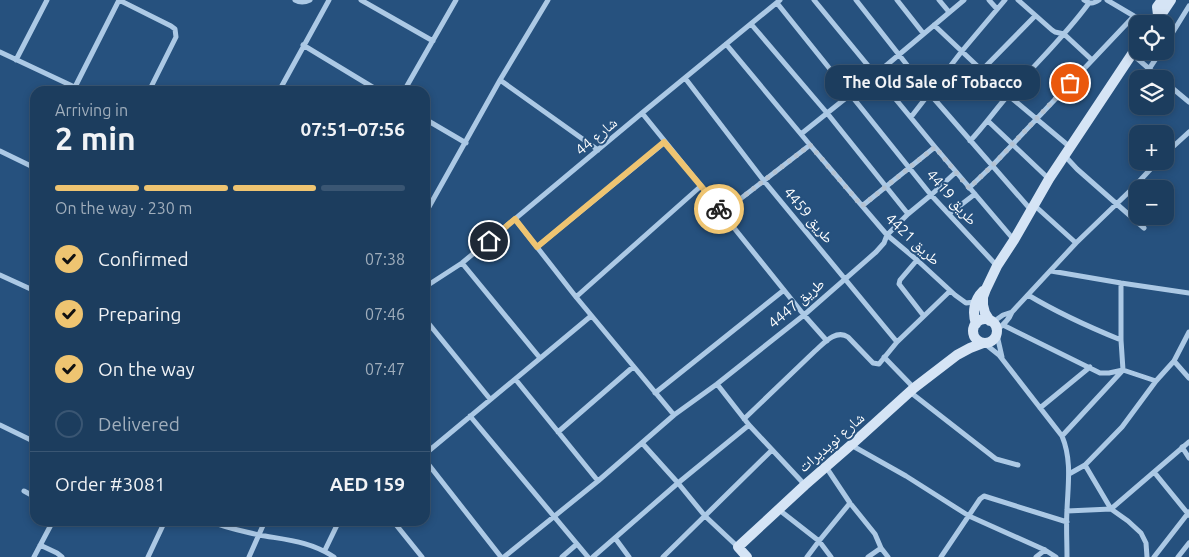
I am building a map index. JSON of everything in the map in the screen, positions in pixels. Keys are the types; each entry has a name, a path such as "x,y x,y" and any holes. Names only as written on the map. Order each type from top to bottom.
{"street":[{"path":"16,60 47,0"},
{"path":"76,86 119,0 171,26 176,32 176,37 152,86"},
{"path":"295,0 306,2 310,0"},
{"path":"282,86 329,0"},
{"path":"362,0 433,41"},
{"path":"407,86 456,0"},
{"path":"430,205 500,80 548,0"},
{"path":"814,0 1014,240"},
{"path":"856,0 929,93 992,166 1032,207 1076,244"},
{"path":"897,0 923,33"},
{"path":"939,0 949,12"},
{"path":"801,134 964,0"},
{"path":"989,0 998,9"},
{"path":"911,117 962,51 1005,0"},
{"path":"1018,0 1052,30 1064,34 1092,60"},
{"path":"970,141 1008,95 1078,19 1087,2 1092,4 1099,0"},
{"path":"1107,0 1132,15"},
{"path":"1155,15 1162,0"},
{"path":"1160,15 1171,0"},
{"name":"شارع 44","path":"430,285 462,263 778,2"},
{"name":"طريق 4419","path":"778,2 931,194 997,266"},
{"path":"1174,30 1189,6"},
{"path":"982,70 1035,16"},
{"path":"969,188 1129,21"},
{"path":"751,24 908,214"},
{"path":"934,25 1008,95 1036,118 1067,151 1077,169 1144,228"},
{"name":"طريق 4421","path":"726,44 888,235 966,303 975,302"},
{"path":"303,46 371,86"},
{"path":"0,52 73,86"},
{"path":"1003,360 996,326 986,313 983,305 986,289 997,266 1049,179 1129,57"},
{"path":"1143,60 1150,69 1156,60"},
{"name":"طريق 4459","path":"685,78 764,181 897,342"},
{"path":"500,80 598,150"},
{"path":"1174,90 1189,102"},
{"path":"642,113 827,341"},
{"path":"988,121 1049,179"},
{"path":"430,122 466,143"},
{"path":"1174,146 1189,132"},
{"path":"537,247 664,142"},
{"path":"722,213 810,145"},
{"path":"862,206 935,147"},
{"path":"0,151 30,166"},
{"path":"996,326 1009,318 1012,312 1051,270 1149,170"},
{"name":"طريق 4447","path":"503,557 598,482 674,415 717,384 804,315 876,252 888,235 908,214 956,172"},
{"path":"576,297 701,186"},
{"path":"949,214 975,194"},
{"path":"515,219 576,297 674,415"},
{"path":"916,260 899,284 900,288 924,315"},
{"path":"462,263 540,358"},
{"path":"1051,270 1189,293"},
{"path":"0,274 30,289"},
{"path":"1062,436 1123,370 1120,340 1121,283"},
{"path":"986,289 975,302 974,333 977,339 994,350 1003,360 1062,436 1066,445 1069,474 1067,557"},
{"path":"655,393 784,290"},
{"path":"744,419 827,341 837,334 848,336 873,363 879,364 897,342 950,290"},
{"path":"1028,295 1095,330 1120,340"},
{"path":"983,343 992,341 996,326 1003,315 1012,312"},
{"path":"430,450 592,316"},
{"path":"975,327 982,320 1100,373 1109,374 1123,370 1156,381"},
{"path":"430,325 490,399"},
{"name":"شارع نويديرات","path":"957,355 975,327"},
{"path":"1069,474 1084,465 1122,427 1156,381 1174,361 1189,332"},
{"name":"شارع نويديرات","path":"738,547 912,390 957,355 983,343"},
{"path":"884,358 912,390 996,459 1018,464"},
{"path":"1174,361 1189,378"},
{"path":"558,432 633,367"},
{"path":"1040,408 1090,367"},
{"path":"516,380 598,482"},
{"path":"717,384 749,425 805,485"},
{"path":"470,416 588,557"},
{"path":"594,557 678,483 749,425"},
{"path":"0,433 2,426 30,440"},
{"path":"1067,511 1111,509 1189,442"},
{"path":"642,443 705,516 747,557"},
{"path":"851,445 906,476 969,516 1045,550 1056,557"},
{"path":"1182,448 1189,458"},
{"path":"663,557 772,450"},
{"path":"1084,465 1111,509 1141,533 1146,542 1147,557"},
{"path":"430,466 503,557"},
{"path":"826,467 874,534 888,557"},
{"path":"1154,472 1189,514 1154,557"},
{"path":"24,491 30,494"},
{"path":"941,557 980,499 984,496 1067,522"},
{"path":"807,557 850,503"},
{"path":"778,509 818,541 831,557"},
{"path":"34,557 50,526"},
{"path":"148,557 163,526"},
{"path":"226,526 309,544 324,550 334,557"},
{"path":"249,557 262,526"},
{"path":"324,550 336,526"},
{"path":"397,526 422,557"},
{"path":"615,538 629,557"},
{"path":"562,557 577,544"},
{"path":"40,545 62,557"},
{"path":"1178,557 1188,547"},
{"path":"868,557 881,548"},
{"path":"1036,557 1045,550"},
{"path":"669,552 673,557"}],"way so far":[{"path":"719,209 722,213 810,145 862,206 935,147 969,188 1070,83"}],"place":[{"name":"The Old Sale of Tobacco","path":"1070,83"}],"route":[{"path":"489,241 515,219 537,247 664,142 719,209"}]}
